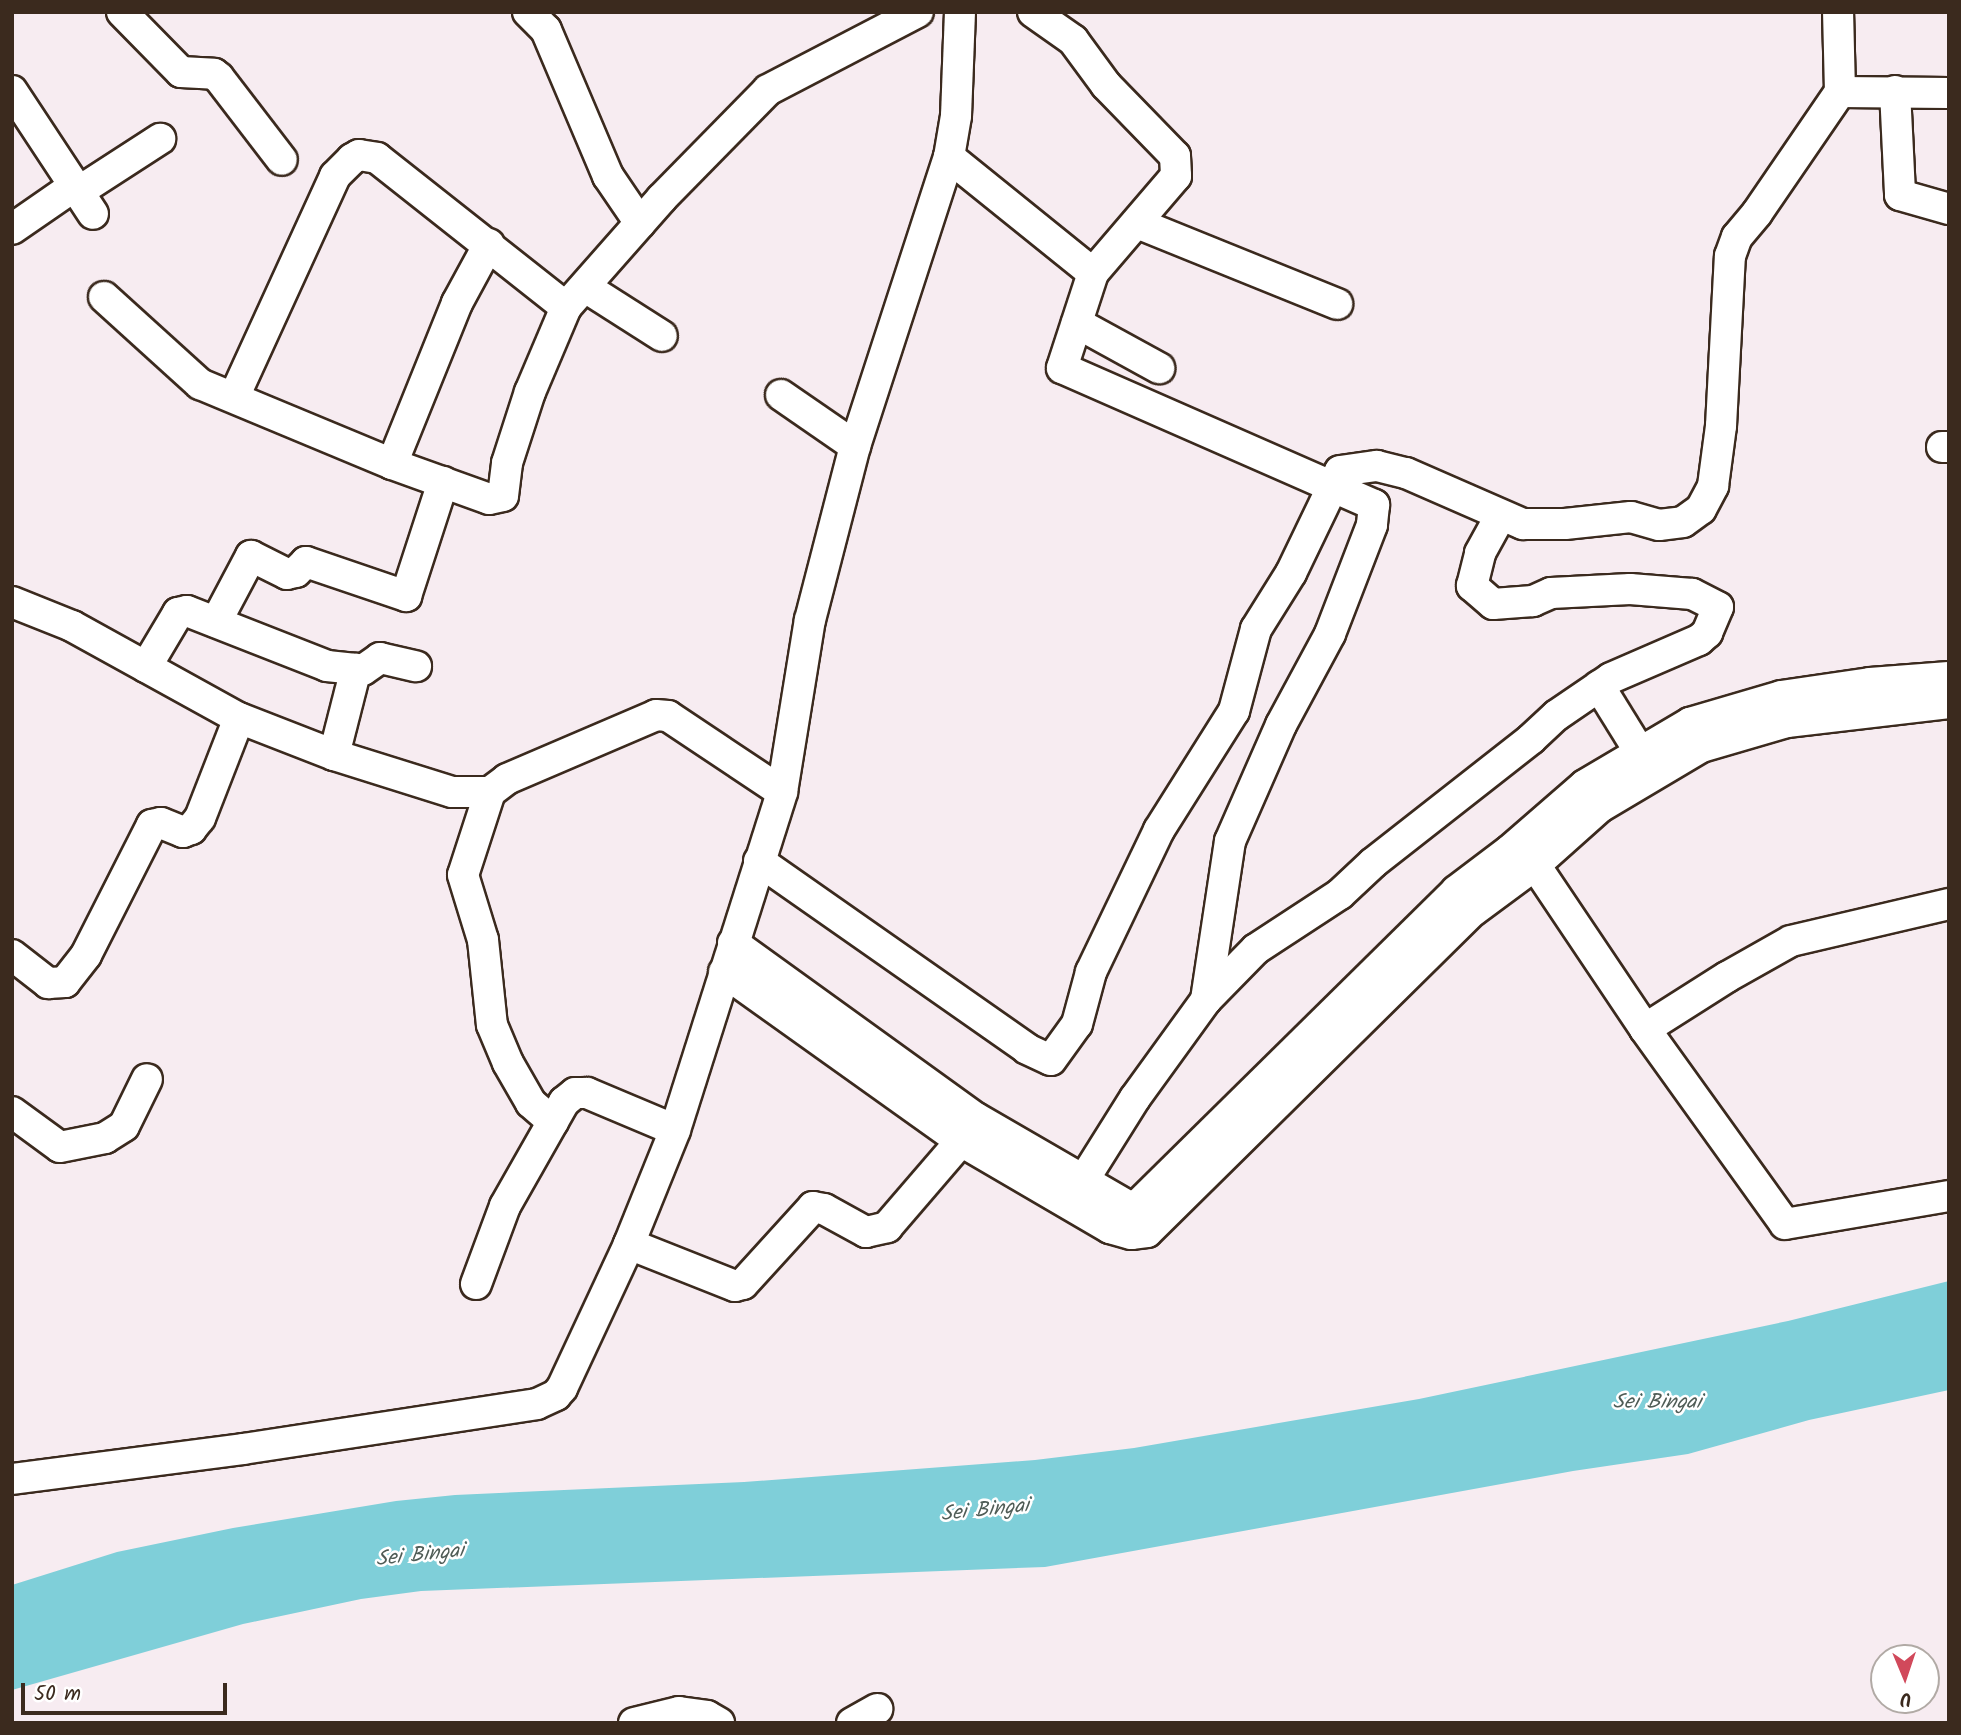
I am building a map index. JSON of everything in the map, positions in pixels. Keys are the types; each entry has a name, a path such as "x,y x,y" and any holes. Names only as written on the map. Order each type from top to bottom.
{"street":[{"path":"122,12 181,72 214,74 219,78 282,160"},
{"path":"528,12 546,30 608,176 640,223"},
{"path":"104,297 200,384 391,464 489,499 503,496 507,463 530,392 576,297 640,223 768,90 918,12"},
{"path":"12,1479 256,1447 547,1401 562,1388 629,1244 675,1130 782,792 810,620 855,446 949,157 956,116 960,12"},
{"path":"1032,12 1073,40 1106,85 1175,156 1176,176 1093,272 1062,368 1374,505 1372,525 1330,634 1281,725 1234,830 1206,1000"},
{"path":"760,861 1027,1049 1051,1060 1077,1024 1091,972 1159,830 1234,711 1256,629 1291,573 1340,471 1377,466 1406,473 1523,524 1565,524 1631,517 1658,525 1683,522 1701,509 1713,485 1721,426 1730,256 1737,237 1757,213 1802,143 1840,92 1838,12"},
{"path":"12,91 82,197"},
{"path":"1895,91 1900,195 1949,209"},
{"path":"1840,92 1949,93"},
{"path":"12,229 82,197 160,139"},
{"path":"234,397 335,176 359,155 377,158 489,244 576,297 662,336"},
{"path":"949,157 1093,272"},
{"path":"1137,223 1337,304"},
{"path":"391,464 457,303 489,244"},
{"path":"1077,323 1159,368"},
{"path":"781,395 855,446"},
{"path":"216,622 251,556 287,574 296,572 306,562 406,596 443,482"},
{"path":"1083,1181 1135,1098 1206,1000 1256,949 1340,894 1410,832 1599,686 1699,640 1707,633 1718,607 1692,594 1630,589 1551,593 1533,601 1493,604 1472,586 1480,553 1501,515"},
{"path":"12,602 72,626 239,718 334,755 452,792 490,792"},
{"path":"146,667 178,613 187,611 327,666 363,670 380,658 416,666"},
{"path":"334,755 356,669"},
{"path":"1522,858 1585,785 1690,723 1782,696 1870,683 1949,677"},
{"path":"1599,686 1640,752"},
{"path":"724,972 961,1141 1110,1228 1131,1221 1140,1203 1456,891 1522,858 1600,807 1701,747 1787,722 1949,702"},
{"path":"554,1122 531,1103 508,1063 492,1025 483,940 463,875 490,792 507,779 656,715 668,716 782,792"},
{"path":"12,955 48,983 65,982 86,956 152,825 162,823 183,832 191,830 200,818 239,718"},
{"path":"1522,858 1785,1224 1949,1196"},
{"path":"1645,1029 1727,977 1791,941 1949,904"},
{"path":"733,943 976,1118 1083,1181 1131,1221"},
{"path":"12,1112 60,1147 105,1138 124,1126 146,1079"},
{"path":"476,1284 505,1206 564,1102 575,1093 587,1093 675,1130"},
{"path":"629,1244 735,1286 744,1284 813,1207 824,1209 866,1232 887,1227 961,1141"},
{"path":"634,1723 679,1712 707,1716 719,1723"}],"water":[{"name":"Sei Bingai","path":"1949,1281 1949,1390 1809,1420 1688,1454 1573,1471 1045,1567 421,1591 361,1599 243,1624 12,1690 12,1585 117,1552 233,1528 396,1501 455,1495 744,1482 1035,1460 1134,1448 1419,1399 1788,1321"}]}
